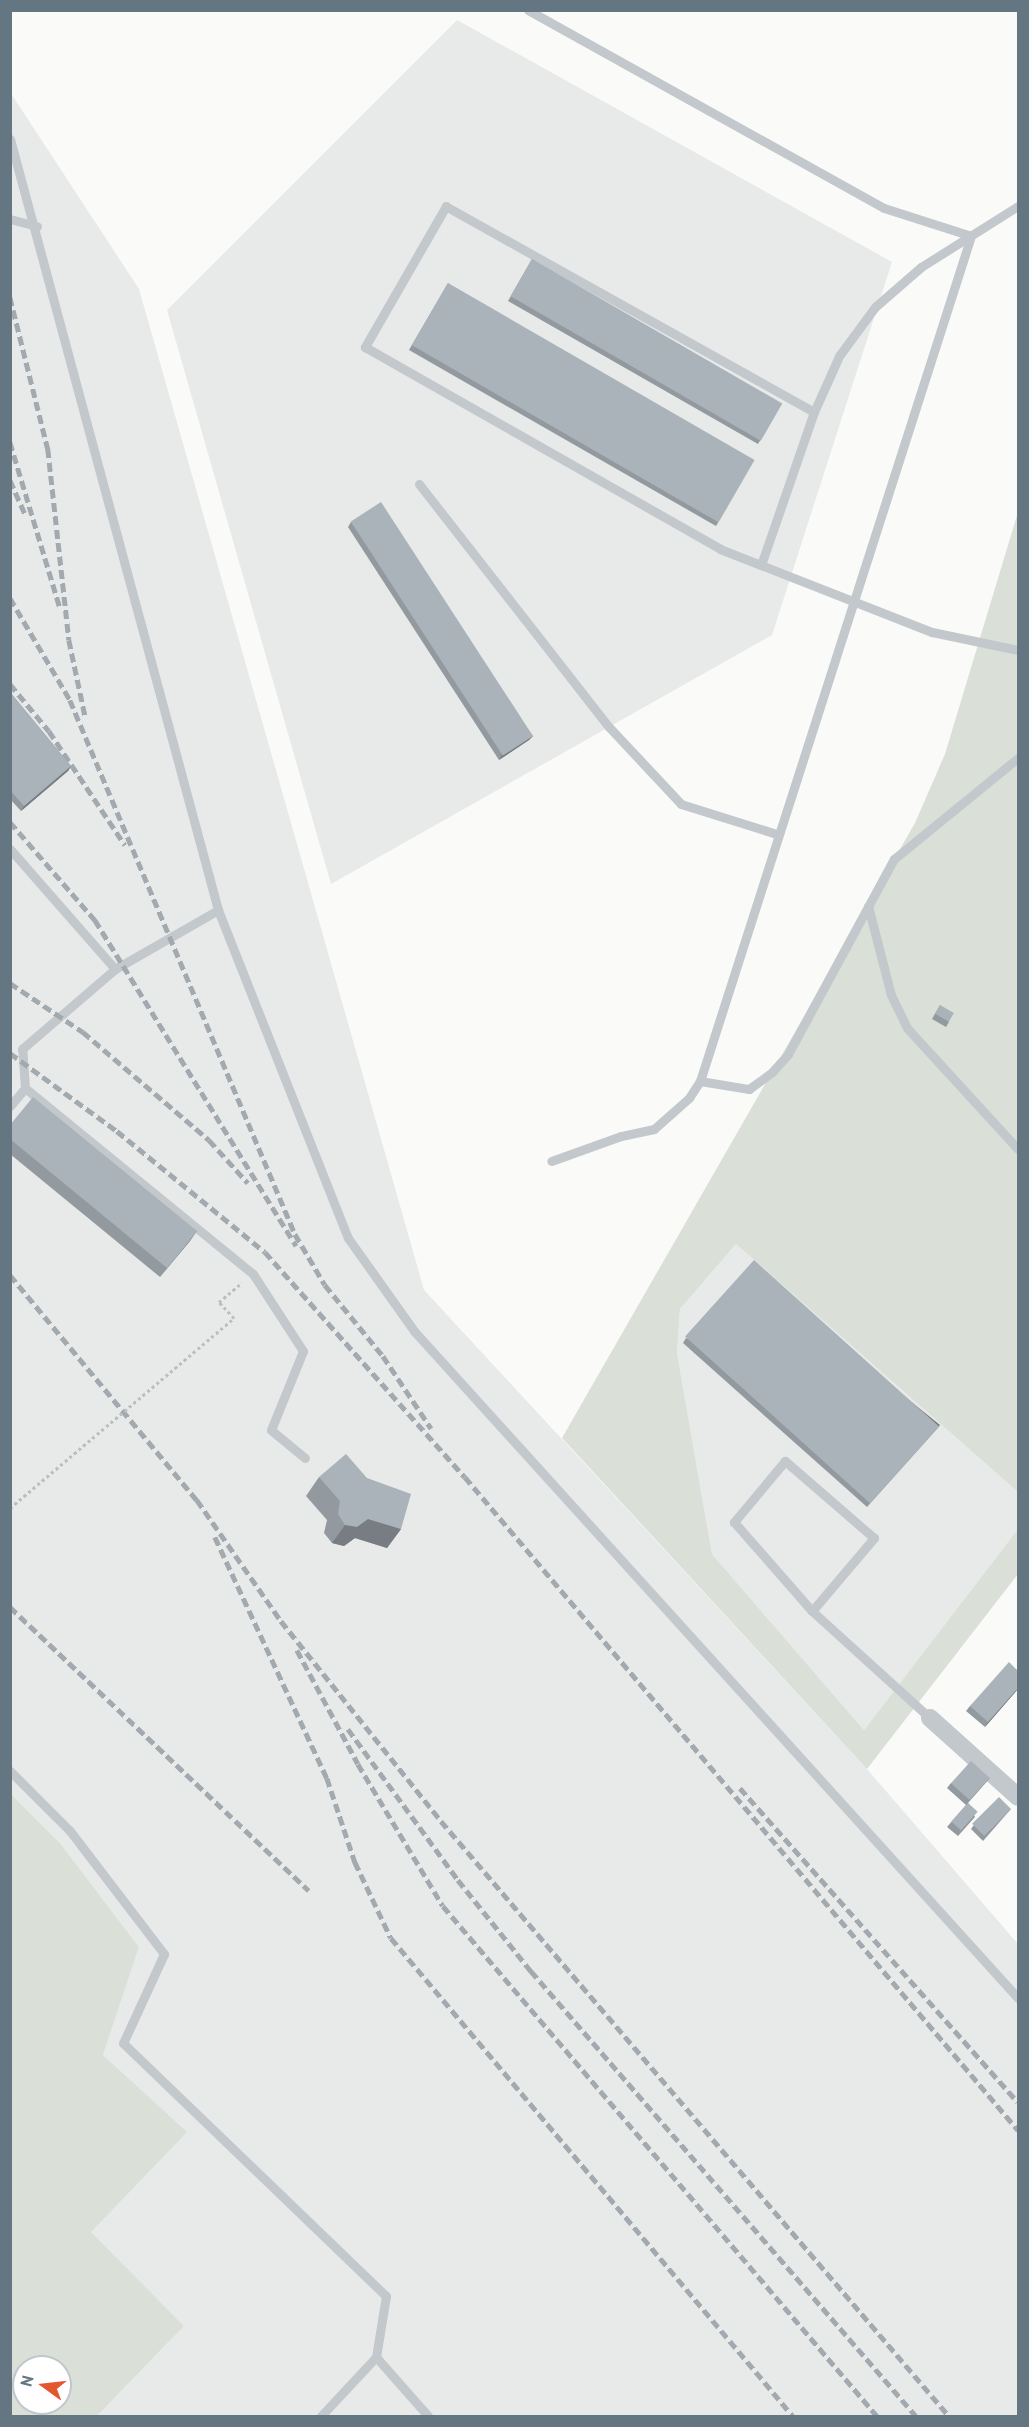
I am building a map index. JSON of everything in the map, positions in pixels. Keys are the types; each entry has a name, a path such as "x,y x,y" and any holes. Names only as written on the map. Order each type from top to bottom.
{"street":[{"path":"930,1718 1018,1797"}],"lane":[{"path":"528,10 884,208 971,236"},
{"path":"10,139 37,226 218,910 348,1238 414,1331 1018,1998"},
{"path":"814,412 446,206 365,347 720,549 762,562 932,632 1018,650"},
{"path":"762,562 814,412 839,356 875,307 921,267 1018,206"},
{"path":"10,219 37,226"},
{"path":"551,1161 621,1136 654,1129 689,1098 700,1081 777,834 971,236"},
{"path":"419,484 609,727 681,804 777,834"},
{"path":"700,1081 749,1089 772,1072 788,1054 894,859 1018,758"},
{"path":"10,849 115,969"},
{"path":"868,906 891,995 907,1028 1018,1149"},
{"path":"10,1106 25,1088 22,1049 115,969 218,910"},
{"path":"25,1088 253,1274 303,1351 271,1430 304,1458"},
{"path":"812,1611 874,1538 785,1461 734,1521 812,1611 930,1718"},
{"path":"10,1771 70,1831 164,1954 123,2043 386,2296 376,2356 321,2416"},
{"path":"376,2356 428,2416"}],"path":[{"path":"10,1508 234,1318 219,1302 253,1274"}],"shaded area":[{"path":"457,20 892,262 772,635 331,884 167,310"},
{"path":"10,92 139,289 424,1290 867,1769 1018,1944 1018,2416 97,2416 184,2326 90,2232 186,2132 103,2055 139,1947 60,1843 11,1794"},
{"path":"1018,512 1018,1492 736,1244 680,1309 677,1353 712,1554 864,1730 1018,1529 1018,1574 867,1769 562,1438 915,823 945,754"},
{"path":"736,1244 1018,1492 1018,1529 864,1730 712,1554 677,1353 680,1309"},
{"path":"11,1794 60,1843 139,1947 103,2055 187,2132 91,2232 184,2326 97,2416 11,2416"}],"building":[{"path":"532,259 782,404 761,441 510,296"},
{"path":"448,283 755,460 719,522 412,345"},
{"path":"381,502 533,736 503,756 351,522"},
{"path":"10,692 71,766 24,806 10,790"},
{"path":"940,1005 954,1013 949,1022 935,1014"},
{"path":"33,1097 197,1231 167,1268 10,1139 10,1125"},
{"path":"754,1260 939,1427 870,1503 685,1337"},
{"path":"346,1454 367,1478 411,1494 401,1529 368,1519 357,1527 345,1525 338,1514 340,1501 319,1477"},
{"path":"1009,1662 1018,1671 1018,1688 988,1722 970,1706"},
{"path":"971,1761 990,1778 970,1800 951,1783"},
{"path":"999,1797 1011,1809 984,1836 972,1824"},
{"path":"968,1803 978,1812 961,1830 951,1822"}],"railway":[{"path":"10,297 48,449 69,640 85,715"},
{"path":"10,442 60,608"},
{"path":"10,480 25,514"},
{"path":"10,598 70,700 295,1234 325,1285 383,1356 431,1428"},
{"path":"10,684 49,731 125,845"},
{"path":"10,822 95,920 296,1246"},
{"path":"10,983 83,1032 209,1140 248,1183"},
{"path":"10,1053 117,1131 265,1252 465,1477 1018,2130"},
{"path":"10,1275 197,1500 281,1621 441,1821 949,2416"},
{"path":"215,1537 327,1778 355,1862 391,1938 793,2416"},
{"path":"10,1607 309,1891"},
{"path":"297,1650 358,1764 443,1906 877,2416"},
{"path":"348,1729 458,1880 531,1971 916,2416"},
{"path":"740,1788 1018,2102"}]}
